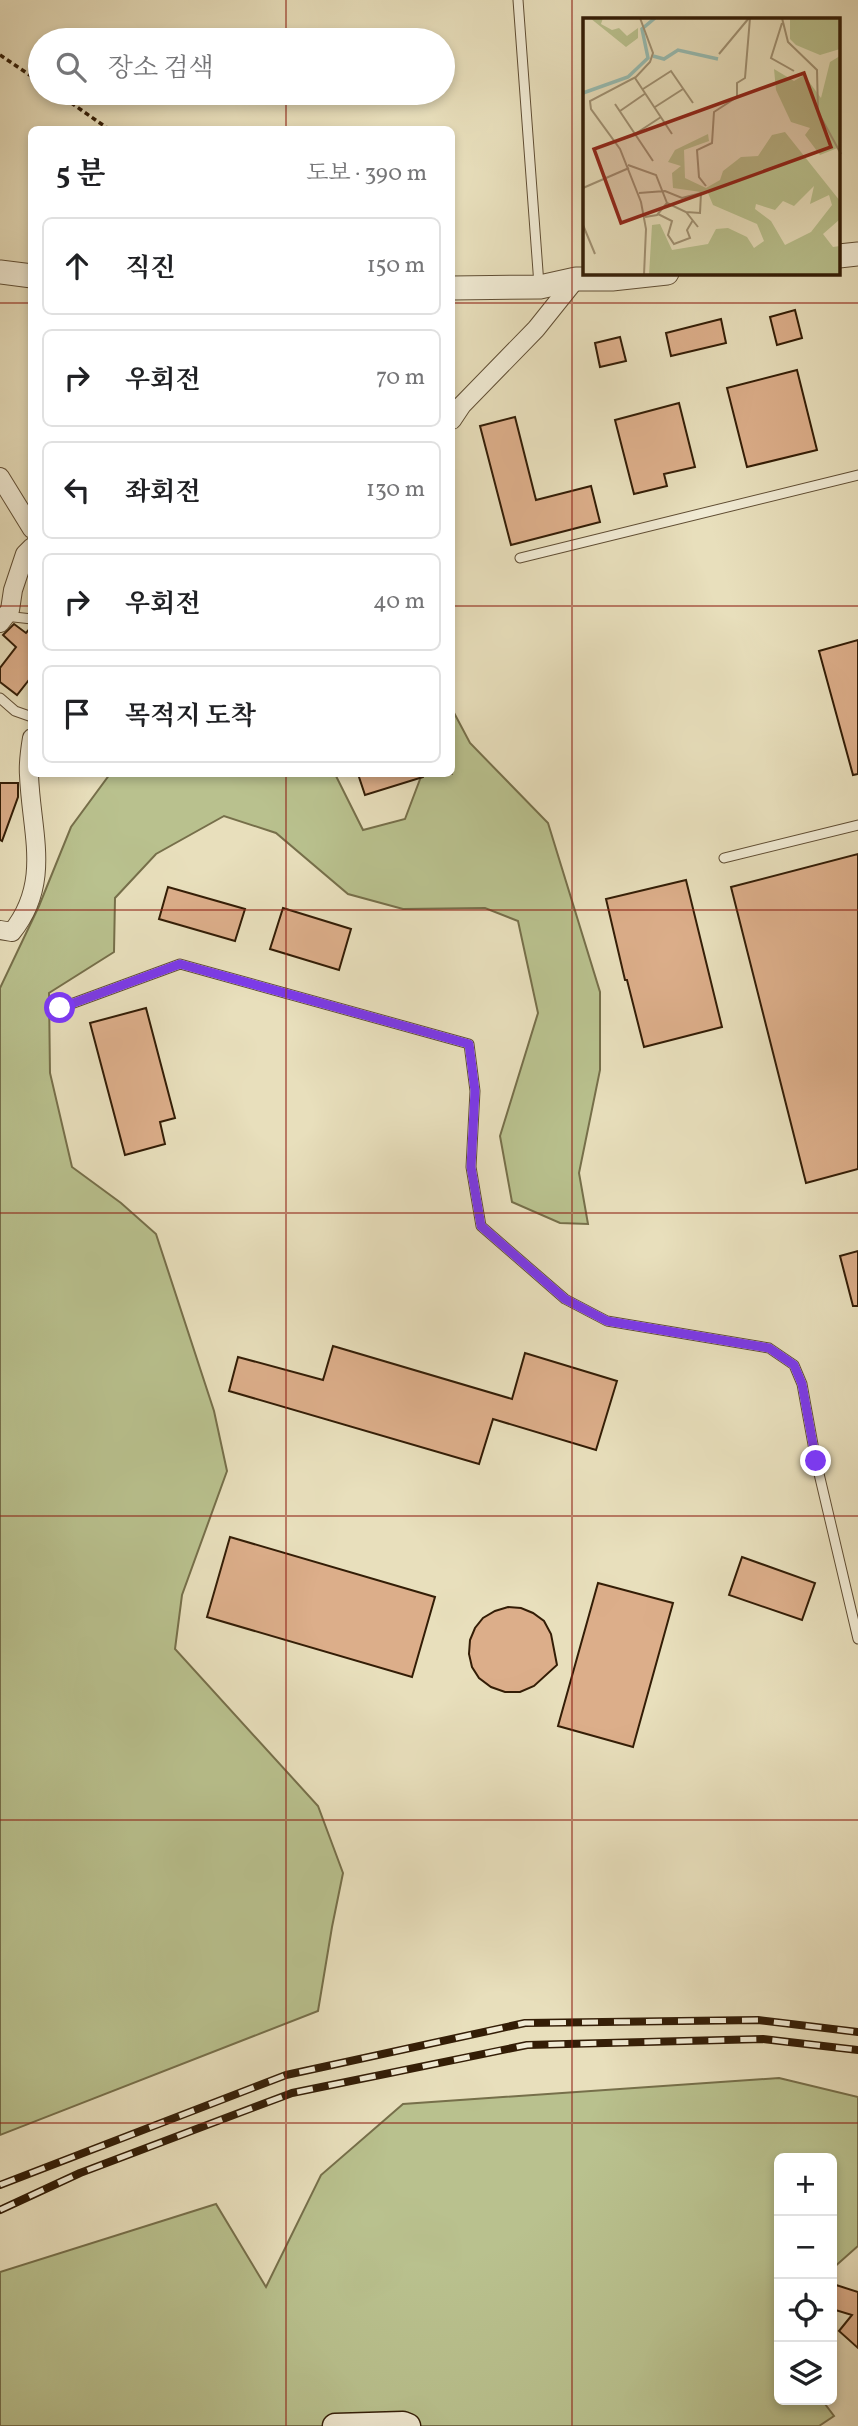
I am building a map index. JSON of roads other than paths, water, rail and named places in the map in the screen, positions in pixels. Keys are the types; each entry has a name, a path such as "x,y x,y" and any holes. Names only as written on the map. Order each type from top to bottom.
{"main road":[{"path":"335,2426 408,2426"}],"street":[{"path":"840,257 858,254"},
{"path":"0,272 28,276"},
{"path":"455,288 540,287 576,279 649,275"},
{"path":"455,416 462,405 536,330 576,279"},
{"path":"0,477 28,522"},
{"path":"3,620 10,610 13,590 28,551"},
{"path":"0,929 12,932 21,921 36,878 37,848 28,777"}],"lane":[{"path":"518,0 540,287"},
{"path":"520,558 858,475"},
{"path":"3,620 28,619"},
{"path":"0,698 15,711 28,716"},
{"path":"724,858 858,825"},
{"path":"60,1008 180,964 469,1044 475,1091 471,1167 481,1226 565,1299 607,1321 769,1348 794,1365 802,1384 816,1461 858,1639"}],"railway":[{"path":"0,2185 286,2075 525,2023 758,2020 858,2032"},
{"path":"0,2210 80,2173 292,2093 527,2045 763,2039 858,2050"}]}
